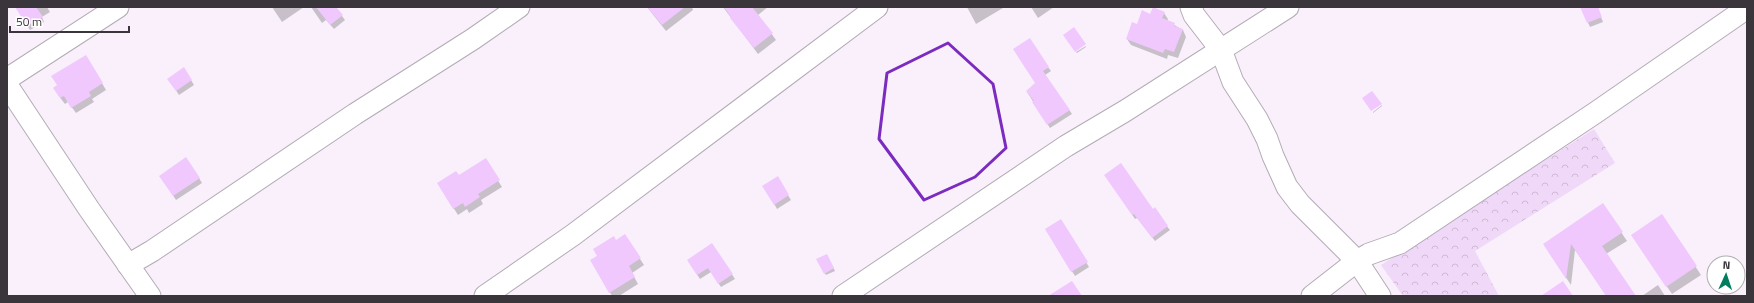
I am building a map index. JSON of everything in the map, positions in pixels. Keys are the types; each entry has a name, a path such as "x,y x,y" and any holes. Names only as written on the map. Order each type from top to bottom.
{"street":[{"path":"7,79 118,7"},
{"path":"128,265 152,251 355,114 473,39 519,7"},
{"path":"485,296 579,230 877,7"},
{"path":"1191,7 1194,15 1221,50 1233,82 1257,119 1267,139 1272,156 1287,187 1300,204 1357,261 1380,296"},
{"path":"843,296 1066,146 1125,111 1288,7"},
{"path":"1312,296 1357,261 1369,254 1400,243 1747,8"},
{"path":"7,85 89,209 150,296"}],"highlighted area":[{"path":"948,43 993,84 1006,148 975,177 924,200 879,139 887,73"}],"green space":[{"path":"1594,129 1615,163 1475,251 1499,296 1403,296 1381,265"}],"building":[{"path":"15,7 36,7 43,17 27,26"},
{"path":"316,7 336,7 343,15 330,25"},
{"path":"647,7 685,7 662,25"},
{"path":"724,7 752,7 773,33 754,48 730,18 731,17"},
{"path":"1153,7 1165,12 1162,18 1175,23 1174,26 1183,29 1174,52 1165,49 1163,53 1126,39 1132,22 1137,24 1142,10 1150,14"},
{"path":"1580,7 1598,7 1602,17 1587,23"},
{"path":"1074,27 1086,44 1075,52 1063,35"},
{"path":"1030,38 1049,67 1043,71 1070,110 1047,125 1032,102 1034,101 1026,91 1035,83 1013,49"},
{"path":"86,55 103,83 89,92 91,96 71,108 64,96 60,98 53,88 57,85 51,76"},
{"path":"184,67 192,80 176,91 167,79"},
{"path":"1372,91 1382,104 1371,111 1362,98"},
{"path":"186,157 200,178 173,196 159,176"},
{"path":"486,158 500,180 478,194 480,197 465,207 463,203 453,209 437,183 456,171 459,175"},
{"path":"1121,163 1153,209 1155,207 1168,226 1152,238 1134,214 1132,215 1104,175"},
{"path":"778,176 789,195 774,205 762,186"},
{"path":"1603,203 1623,232 1602,246 1636,296 1606,296 1571,244 1566,279 1543,244"},
{"path":"1662,214 1697,266 1666,287 1631,235"},
{"path":"1061,219 1088,262 1071,272 1045,229"},
{"path":"625,234 641,258 629,266 635,277 609,293 590,260 597,256 593,249 614,236 616,240"},
{"path":"712,243 733,274 718,284 708,268 697,275 687,260"},
{"path":"827,254 834,268 824,274 816,259"},
{"path":"1072,281 1082,296 1048,296"},
{"path":"1563,281 1573,296 1541,296"}]}
